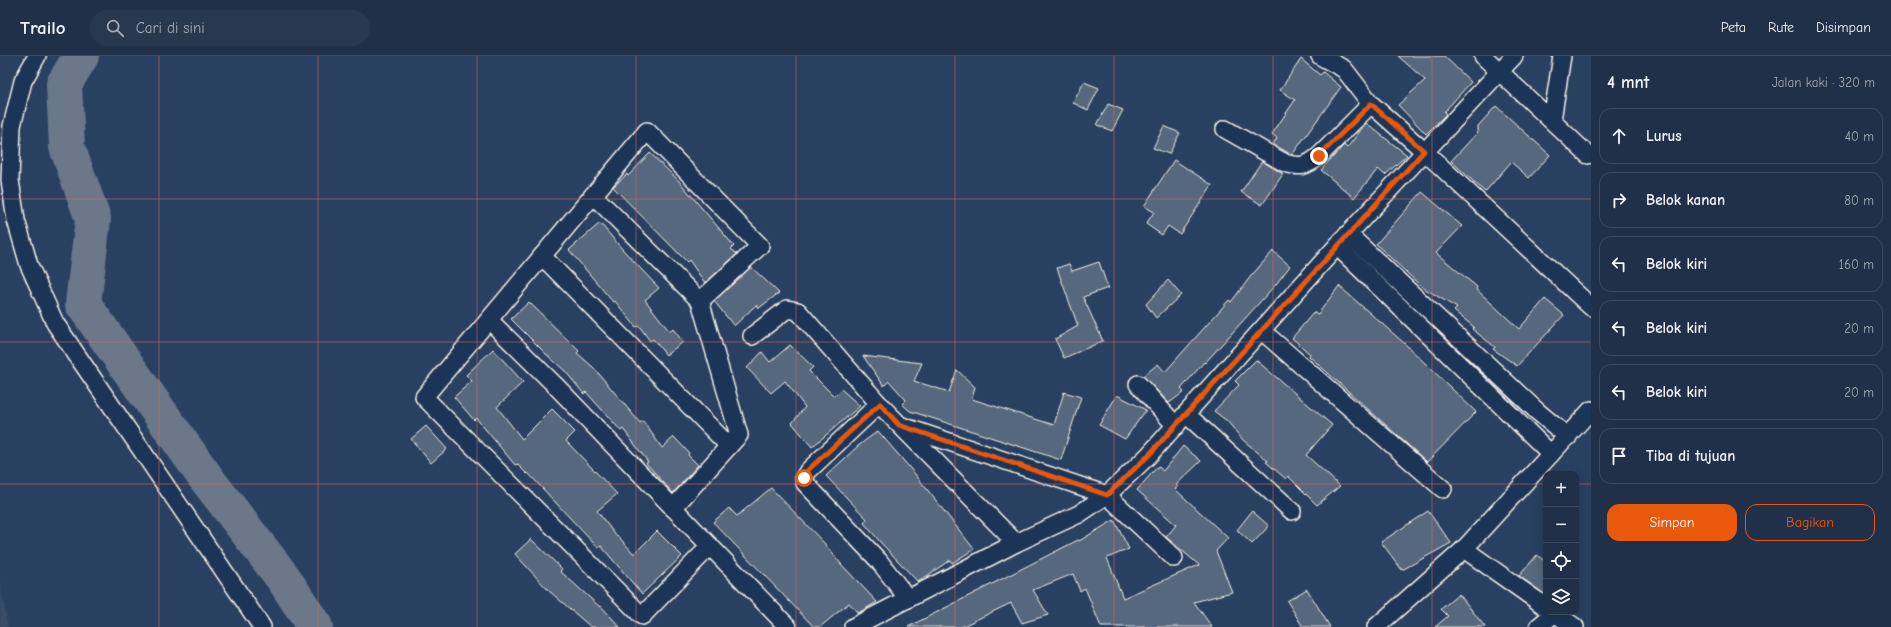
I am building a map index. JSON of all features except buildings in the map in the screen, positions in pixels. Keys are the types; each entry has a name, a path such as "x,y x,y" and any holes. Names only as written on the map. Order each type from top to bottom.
{"street":[{"path":"37,56 23,81 12,126 10,180 16,220 29,265 55,323 262,627"},
{"path":"1320,56 1344,69 1371,104 1424,151 1591,307"},
{"path":"1483,56 1588,155"},
{"path":"853,627 1016,543 1079,514 1107,495 1148,456 1424,151 1514,56"},
{"path":"1552,120 1562,56"},
{"path":"1225,129 1285,163 1295,167 1303,167 1319,156 1371,104"},
{"path":"700,301 760,246 647,131 424,397 642,616 710,546"},
{"path":"593,195 700,301 739,436 673,508"},
{"path":"1343,240 1568,437"},
{"path":"1343,240 1551,454"},
{"path":"542,256 729,446"},
{"path":"752,336 785,310 794,309 798,311 899,425 1016,543"},
{"path":"489,320 788,627"},
{"path":"1262,331 1443,489"},
{"path":"1138,384 1292,511"},
{"path":"880,404 808,470 804,478 804,483 879,561 908,599"},
{"path":"1376,627 1464,549 1568,437 1591,410"},
{"path":"899,425 1107,495 1174,558"},
{"path":"1464,549 1543,605"},
{"path":"1538,627 1548,615"},
{"path":"1557,615 1576,627"}],"shaded area":[{"path":"0,581 8,627 0,627"}],"waterway":[{"path":"81,56 64,84 67,147 93,219 83,304 206,478 284,579 315,627"}],"route":[{"path":"804,478 808,470 880,404 899,425 1107,495 1148,456 1424,151 1371,104 1319,156"}]}
